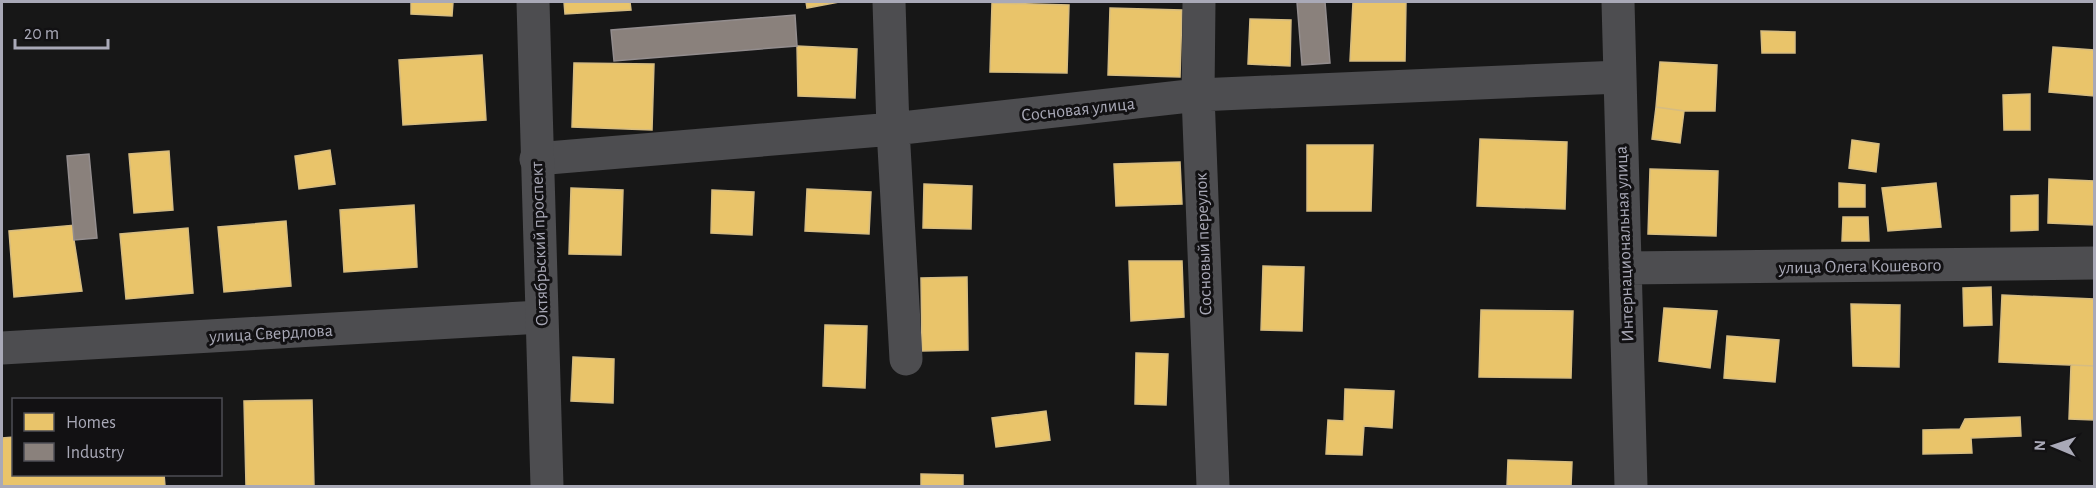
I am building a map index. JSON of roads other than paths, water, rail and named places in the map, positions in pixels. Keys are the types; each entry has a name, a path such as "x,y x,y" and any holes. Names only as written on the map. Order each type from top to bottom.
{"street":[{"name":"Октябрьский проспект","path":"532,2 547,486"},
{"path":"889,2 906,359"},
{"name":"Сосновый переулок","path":"1199,2 1198,95 1213,486"},
{"name":"Интернациональная улица","path":"1618,2 1631,486"},
{"name":"Сосновая улица","path":"536,159 894,129 1198,95 1620,77"},
{"name":"улица Олега Кошевого","path":"1625,268 2094,263"},
{"name":"улица Свердлова","path":"2,348 541,317"}]}
